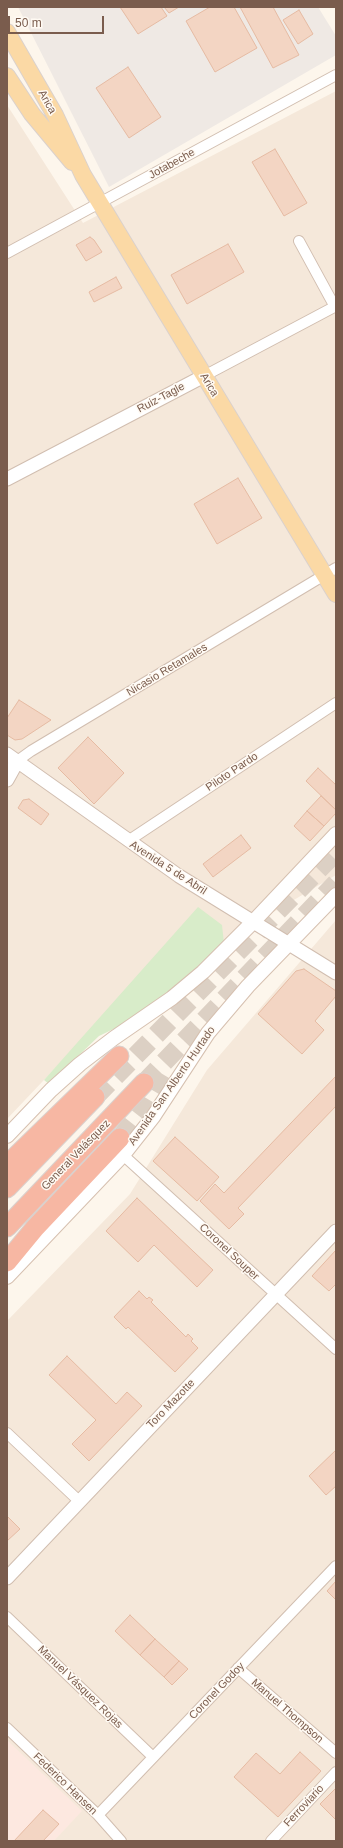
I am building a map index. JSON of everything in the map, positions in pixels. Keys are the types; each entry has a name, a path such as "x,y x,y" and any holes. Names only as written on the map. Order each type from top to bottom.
{"highway":[{"path":"7,1165 119,1056"},
{"name":"General Velásquez","path":"7,1228 144,1083"},
{"path":"7,1188 96,1097"},
{"path":"7,1262 35,1228 121,1146"}],"main road":[{"name":"Arica","path":"7,32 55,115 83,175 204,376 330,572 336,594"},
{"name":"Arica","path":"7,76 32,114 83,175"},
{"path":"7,1136 51,1090 80,1064 190,984 253,922 336,834"},
{"name":"Avenida San Alberto Hurtado","path":"7,1276 121,1146 153,1117 208,1033 336,894"}],"street":[{"name":"Jotabeche","path":"7,253 336,75"},
{"path":"299,241 335,306"},
{"name":"Ruiz-Tagle","path":"7,479 335,306"},
{"name":"Nicasio Retamales","path":"7,780 10,761 31,751 330,572"},
{"name":"Piloto Pardo","path":"128,841 336,703"},
{"name":"Avenida 5 de Abril","path":"10,761 179,876 336,973"},
{"name":"Coronel Souper","path":"121,1146 276,1295 336,1349"},
{"name":"Toro Mazotte","path":"7,1578 336,1231"},
{"path":"7,1433 79,1501"},
{"name":"Coronel Godoy","path":"98,1815 336,1566"},
{"name":"Manuel Vásquez Rojas","path":"7,1617 153,1757"},
{"name":"Manuel Thompson","path":"238,1668 336,1754"},
{"name":"Federico Hansen","path":"7,1728 98,1815 121,1841"},
{"name":"Ferroviario","path":"272,1841 336,1772"}],"shaded area":[{"path":"18,7 318,7 336,36 336,55 109,187"},
{"path":"336,91 336,875 113,1007 7,1119 7,105 83,223"},
{"path":"336,920 336,1841 7,1841 7,1321 130,1194 207,1070"},
{"path":"7,1740 82,1811 54,1841 7,1841"}],"green space":[{"path":"198,907 222,925 224,943 202,967 172,990 124,1024 99,1036 49,1084 44,1080"}],"building":[{"path":"120,7 161,7 167,16 138,34"},
{"path":"164,7 179,7 169,13"},
{"path":"210,7 234,7 257,48 215,72 186,21"},
{"path":"240,7 273,7 299,55 273,68"},
{"path":"299,10 313,34 298,44 283,20"},
{"path":"128,67 161,117 129,138 96,88"},
{"path":"275,149 307,203 284,216 252,162"},
{"path":"90,237 94,240 102,252 86,261 76,245"},
{"path":"228,244 244,272 187,304 171,275"},
{"path":"116,277 122,288 94,302 89,292"},
{"path":"238,478 262,518 217,544 194,504"},
{"path":"19,700 51,720 22,739 15,740 7,735 7,718"},
{"path":"88,737 124,773 94,804 58,768"},
{"path":"318,768 336,785 336,810 306,781"},
{"path":"321,796 336,810 336,813 324,826 307,811"},
{"path":"29,799 49,814 41,825 18,808 23,800"},
{"path":"307,811 324,826 310,841 294,826"},
{"path":"241,835 251,848 213,877 203,864"},
{"path":"304,969 336,991 336,996 315,1021 324,1030 302,1054 258,1014 296,971"},
{"path":"336,1076 336,1106 238,1208 244,1214 229,1229 200,1201 215,1184 224,1193"},
{"path":"175,1137 219,1177 197,1201 153,1161"},
{"path":"137,1198 213,1270 197,1287 154,1245 138,1262 106,1231"},
{"path":"336,1250 336,1284 329,1291 312,1276"},
{"path":"139,1291 147,1299 149,1297 153,1300 151,1302 186,1337 188,1334 193,1339 191,1341 198,1348 175,1372 128,1327 126,1329 114,1317"},
{"path":"67,1356 116,1404 127,1392 142,1406 89,1461 72,1444 96,1420 49,1375"},
{"path":"336,1450 336,1486 326,1495 309,1476"},
{"path":"7,1516 20,1529 7,1541"},
{"path":"336,1581 336,1600 327,1591"},
{"path":"130,1615 155,1639 140,1655 115,1631"},
{"path":"155,1639 179,1661 164,1677 140,1655"},
{"path":"179,1661 188,1669 172,1685 164,1677"},
{"path":"300,1752 321,1771 278,1817 234,1777 256,1753 280,1774"},
{"path":"336,1788 336,1820 320,1804"},
{"path":"43,1810 59,1824 43,1841 14,1841"}],"tunnel":[{"path":"95,1097 336,852"},
{"path":"144,1083 336,883"},
{"path":"120,1138 142,1110 165,1071"}]}
